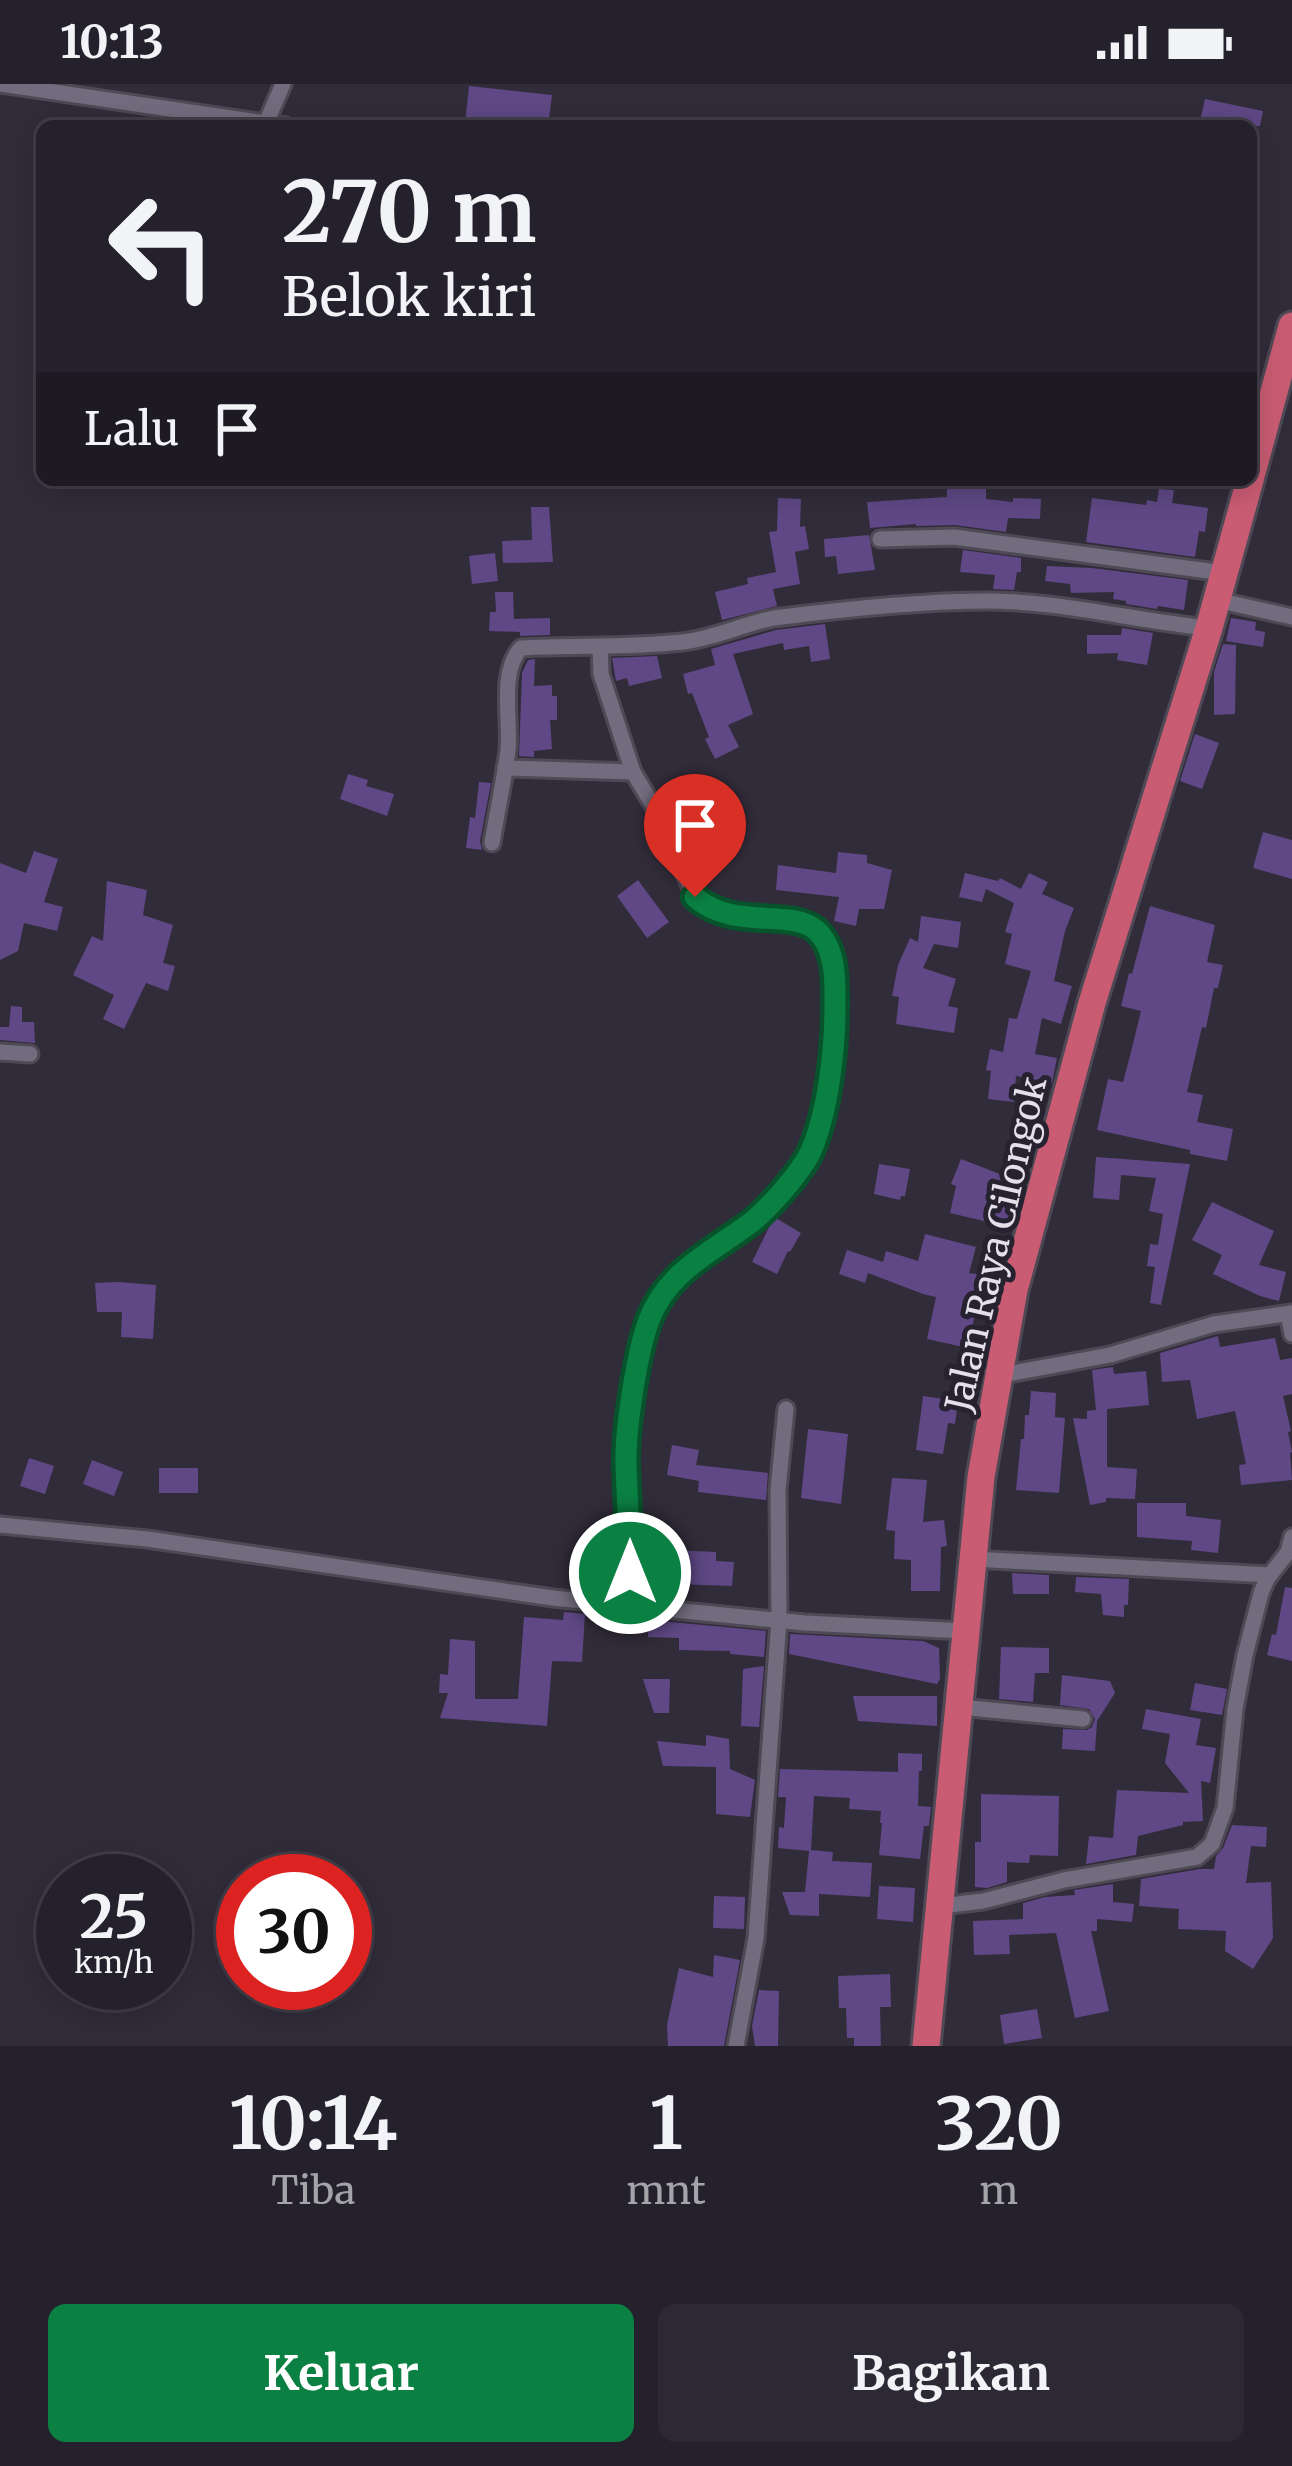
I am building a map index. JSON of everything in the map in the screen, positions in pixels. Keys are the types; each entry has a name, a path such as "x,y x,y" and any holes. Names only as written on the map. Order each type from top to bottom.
{"highway":[{"name":"Jalan Raya Cilongok","path":"1257,453 1292,326"},
{"name":"Jalan Raya Cilongok","path":"926,2046 981,1477 997,1376 1019,1271 1092,1003 1248,486"}],"street":[{"path":"0,84 246,120"},
{"path":"267,120 283,84"},
{"path":"880,539 954,537 1292,616"},
{"path":"492,843 508,748 508,680 514,654 525,648 689,642 744,624 811,613 989,601 1091,610 1157,623 1216,600"},
{"path":"600,648 601,674 633,772 695,897 704,906 746,919 792,921 816,930 835,969 831,1072 810,1154 755,1219 688,1265 662,1294 649,1320 626,1460 630,1573 624,1604"},
{"path":"505,768 633,772"},
{"path":"0,1052 30,1054"},
{"path":"997,1376 1110,1355 1214,1324 1290,1314 1292,1334"},
{"path":"736,2046 756,1938 779,1620 778,1490 786,1409"},
{"path":"0,1525 147,1539 554,1598 779,1620 965,1631"},
{"path":"941,1906 1197,1857 1212,1844 1225,1808 1245,1655 1262,1593 1292,1537"},
{"path":"974,1559 1270,1575"},
{"path":"959,1707 1083,1719"}],"building":[{"path":"469,86 552,95 549,120 466,120"},
{"path":"1205,99 1263,111 1260,126 1257,120 1200,120"},
{"path":"947,486 986,486 986,499 1041,499 1040,519 1008,518 1006,532 955,525 870,528 867,502 947,497"},
{"path":"1159,489 1174,490 1172,503 1208,508 1195,557 1086,542 1092,498 1146,505 1147,500 1157,502"},
{"path":"778,498 801,499 800,527 805,526 809,549 795,552 800,584 773,589 777,606 722,620 715,592 776,572 769,532 777,531"},
{"path":"531,507 549,507 553,562 503,563 502,541 532,540"},
{"path":"869,535 875,570 838,574 836,556 825,557 824,539"},
{"path":"963,550 1021,558 1014,590 993,589 995,575 960,572"},
{"path":"495,553 498,581 472,584 469,556"},
{"path":"1047,566 1188,580 1184,610 1126,604 1113,599 1114,592 1071,593 1070,584 1045,581"},
{"path":"495,592 513,592 514,619 550,618 550,635 489,631 490,612 496,612"},
{"path":"1231,618 1256,622 1255,630 1265,632 1263,647 1226,641"},
{"path":"825,624 830,659 811,662 809,646 784,650 783,643 733,654 753,714 728,725 739,747 715,759 683,674 715,665 711,649 776,630"},
{"path":"1122,628 1153,633 1147,665 1117,660 1118,653 1087,654 1087,635 1121,635"},
{"path":"1223,644 1236,645 1235,714 1214,715 1214,672"},
{"path":"657,656 662,678 629,686 627,678 616,681 612,658"},
{"path":"535,659 534,686 552,685 557,720 550,720 552,749 534,751 534,757 519,756 522,673 528,660"},
{"path":"1195,734 1219,743 1202,789 1180,781"},
{"path":"348,774 368,780 366,786 394,794 387,816 340,799"},
{"path":"479,782 491,783 482,850 466,848"},
{"path":"1263,832 1292,840 1292,879 1253,868"},
{"path":"34,851 58,859 44,902 63,907 57,931 24,923 18,951 0,960 0,863 26,873"},
{"path":"838,852 867,855 867,863 892,870 884,909 859,909 856,926 834,921 839,897 776,890 778,865 836,873"},
{"path":"965,873 1000,878 1021,889 1029,873 1048,882 1042,894 1074,908 1054,981 1072,986 1061,1024 1042,1018 1035,1054 1057,1058 1052,1083 1016,1076 1014,1102 988,1099 991,1071 986,1070 990,1049 1003,1052 1009,1018 1017,1019 1031,971 1005,964 1012,934 1005,932 1014,903 986,889 982,902 959,897"},
{"path":"638,880 669,922 647,938 617,896"},
{"path":"107,881 147,890 143,915 173,925 163,963 175,966 168,991 146,983 124,1029 103,1019 114,995 73,975 92,936 103,941"},
{"path":"1150,906 1215,925 1207,962 1223,965 1187,1092 1203,1095 1197,1122 1233,1129 1227,1161 1097,1130 1108,1079 1123,1082 1141,1011 1121,1006"},
{"path":"921,916 961,922 958,948 934,944 923,968 956,979 948,1006 958,1008 954,1033 896,1024 899,997 892,996 898,965 910,938 918,942"},
{"path":"11,1006 22,1007 22,1022 34,1022 35,1043 0,1040 0,1027 9,1027"},
{"path":"1096,1157 1190,1164 1161,1305 1150,1303 1155,1267 1147,1266 1150,1244 1158,1245 1163,1214 1149,1211 1156,1178 1121,1175 1119,1200 1093,1198"},
{"path":"961,1159 1015,1180 1004,1208 1013,1210 1009,1227 950,1213 956,1186 951,1184"},
{"path":"879,1164 910,1169 900,1200 874,1194"},
{"path":"1212,1202 1274,1231 1259,1265 1286,1272 1279,1301 1213,1274 1222,1255 1192,1240"},
{"path":"774,1217 801,1233 777,1274 752,1262"},
{"path":"925,1234 976,1247 969,1273 983,1275 968,1348 927,1339 936,1297 868,1273 865,1283 839,1274 847,1250 883,1262 886,1251 918,1261"},
{"path":"95,1283 156,1285 153,1339 121,1337 122,1312 97,1312"},
{"path":"1218,1336 1220,1347 1275,1338 1280,1360 1292,1358 1292,1394 1283,1396 1291,1431 1292,1480 1241,1485 1239,1465 1246,1464 1235,1411 1197,1419 1190,1380 1162,1382 1160,1353"},
{"path":"1113,1367 1114,1374 1146,1371 1149,1405 1107,1409 1107,1467 1137,1469 1135,1499 1106,1498 1106,1502 1090,1505 1073,1418 1087,1419 1087,1411 1096,1410 1092,1370"},
{"path":"1031,1391 1056,1393 1055,1417 1065,1418 1059,1493 1016,1490"},
{"path":"923,1396 958,1401 955,1424 948,1423 943,1454 916,1450"},
{"path":"808,1429 848,1434 841,1504 801,1498"},
{"path":"672,1445 699,1450 696,1465 768,1473 766,1500 698,1492 699,1481 667,1475"},
{"path":"29,1458 54,1466 45,1494 20,1486"},
{"path":"92,1460 123,1472 114,1496 83,1484"},
{"path":"159,1468 198,1468 198,1493 159,1493"},
{"path":"892,1478 927,1480 923,1522 944,1520 947,1546 941,1547 940,1591 911,1591 911,1560 894,1559 895,1531 886,1530"},
{"path":"1137,1503 1186,1503 1186,1516 1221,1520 1218,1553 1191,1550 1192,1541 1137,1537"},
{"path":"648,1549 716,1552 716,1561 734,1562 732,1586 647,1583"},
{"path":"1012,1573 1049,1575 1049,1594 1013,1594"},
{"path":"1076,1577 1129,1579 1124,1617 1103,1615 1101,1594 1075,1592"},
{"path":"1285,1587 1292,1588 1292,1661 1267,1655"},
{"path":"564,1612 585,1614 582,1662 552,1661 547,1726 440,1718 448,1693 439,1693 440,1674 448,1675 450,1639 475,1641 475,1699 518,1699 524,1617 563,1620"},
{"path":"649,1620 766,1631 764,1657 679,1650 679,1638 648,1637"},
{"path":"790,1634 923,1641 939,1648 940,1679 937,1684 789,1654"},
{"path":"1001,1647 1049,1648 1049,1673 1035,1673 1033,1702 999,1699"},
{"path":"764,1666 759,1727 741,1726 743,1669"},
{"path":"1062,1675 1110,1681 1115,1693 1097,1721 1095,1751 1062,1749 1063,1729 1087,1730 1095,1719 1089,1709 1060,1705"},
{"path":"643,1679 670,1679 669,1713 654,1713"},
{"path":"1195,1683 1227,1689 1222,1715 1190,1710"},
{"path":"853,1696 937,1696 937,1726 858,1721"},
{"path":"1146,1709 1201,1719 1196,1745 1216,1748 1210,1783 1201,1781 1203,1821 1138,1836 1136,1855 1086,1864 1089,1836 1113,1838 1117,1790 1189,1793 1165,1763 1170,1734 1142,1729"},
{"path":"706,1735 729,1739 730,1769 755,1780 750,1817 716,1814 716,1767 663,1766 657,1741 706,1746"},
{"path":"898,1753 922,1754 918,1806 931,1807 920,1859 879,1855 881,1811 849,1809 850,1798 814,1796 811,1850 833,1852 832,1861 872,1863 870,1897 819,1894 819,1916 790,1915 782,1892 805,1892 809,1851 778,1848 786,1797 778,1797 780,1769 898,1772"},
{"path":"981,1794 1059,1796 1058,1856 1030,1855 1029,1863 1007,1862 1007,1882 975,1887"},
{"path":"1232,1825 1267,1827 1266,1847 1251,1846 1246,1883 1271,1882 1273,1938 1253,1969 1225,1951 1226,1931 1178,1929 1179,1909 1139,1906 1141,1879 1214,1869"},
{"path":"1113,1884 1113,1902 1134,1904 1132,1922 1097,1919 1097,1931 1091,1931 1109,2011 1075,2018 1056,1933 1009,1935 1010,1954 974,1955 973,1921 1023,1919 1023,1903"},
{"path":"879,1886 915,1888 913,1922 877,1919"},
{"path":"714,1896 745,1897 744,1929 713,1928"},
{"path":"714,1955 740,1960 724,2046 668,2046 667,2025 679,1968 713,1977"},
{"path":"890,1974 891,2007 880,2007 881,2046 854,2046 854,2038 847,2038 846,2008 839,2008 838,1976"},
{"path":"759,1990 779,1991 778,2046 755,2046 752,2026"},
{"path":"1037,2009 1042,2038 1004,2044 1000,2015"}],"route":[{"path":"630,1573 626,1460 649,1320 662,1294 688,1265 755,1219 810,1154 831,1072 835,969 816,930 792,921 721,913 695,897"}]}
